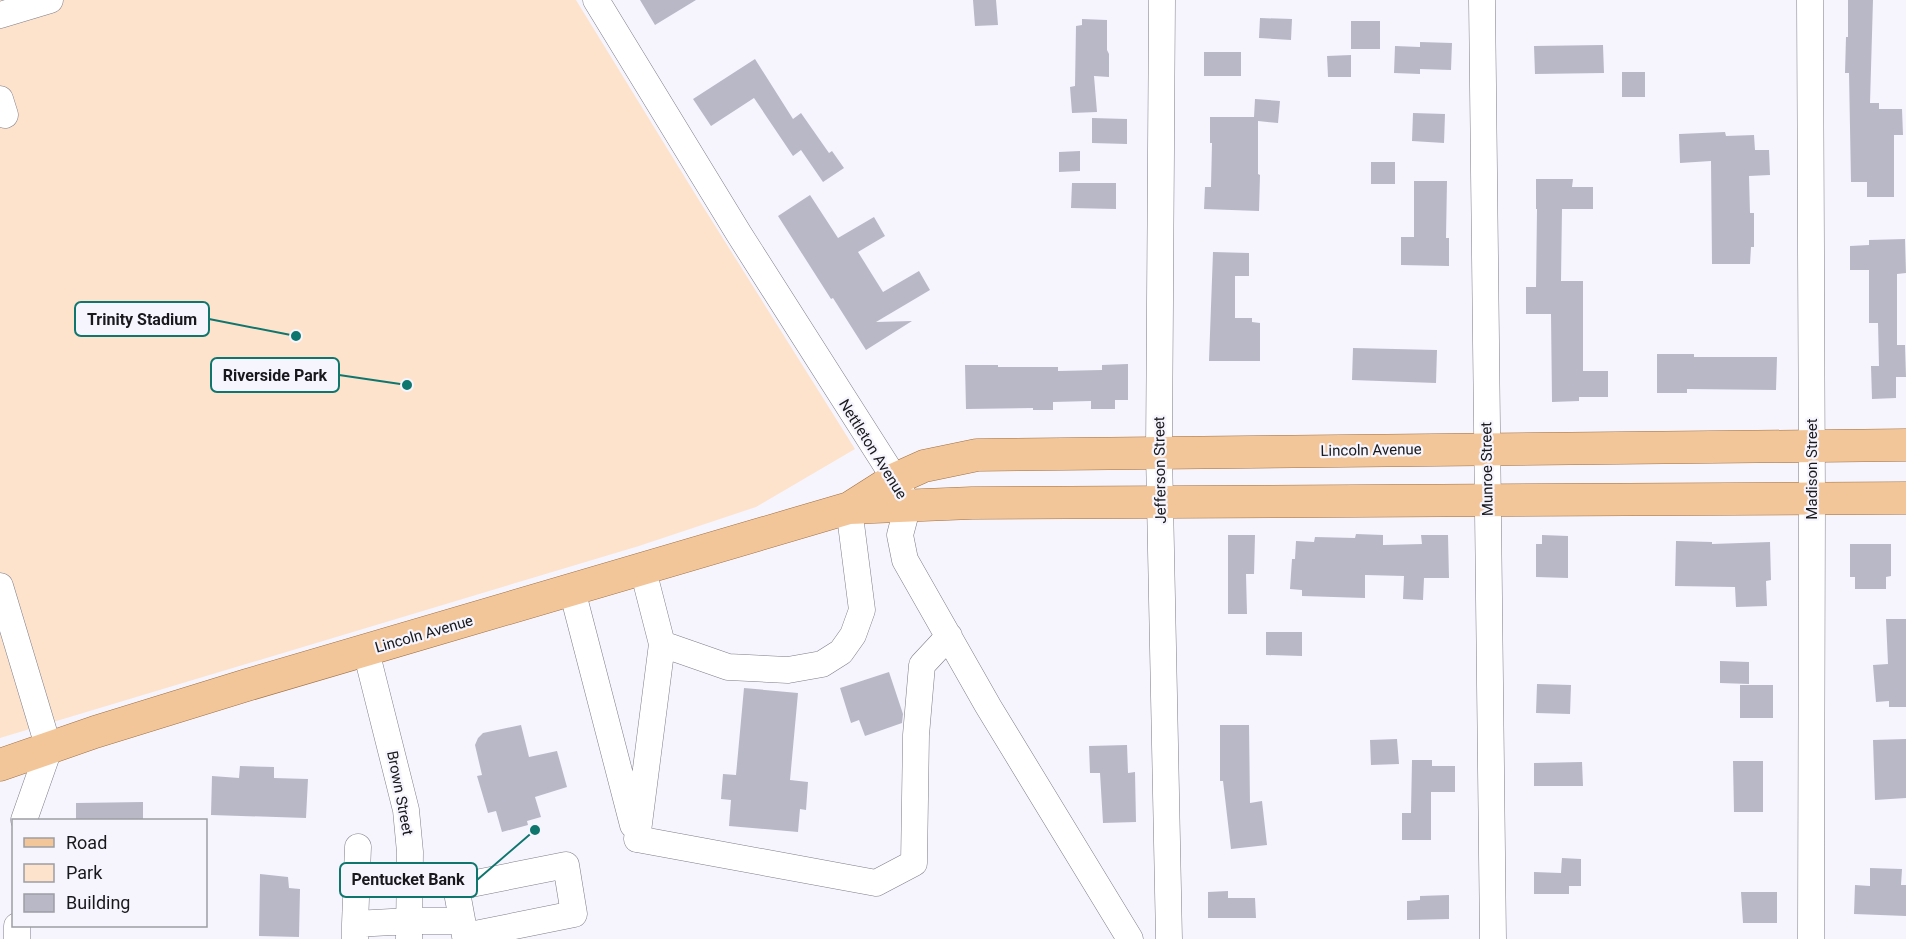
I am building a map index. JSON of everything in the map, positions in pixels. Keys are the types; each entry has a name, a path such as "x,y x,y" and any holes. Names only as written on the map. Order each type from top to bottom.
{"main road":[{"name":"Lincoln Avenue","path":"0,765 95,732 901,492 924,466 977,455 1906,445"},
{"path":"901,492 1160,502 1906,498"}],"street":[{"path":"0,15 50,0"},
{"name":"Nettleton Avenue","path":"596,0 901,492 900,535 905,560 988,706 1130,939"},
{"name":"Jefferson Street","path":"1162,0 1159,453 1169,939"},
{"name":"Munroe Street","path":"1482,0 1492,939"},
{"name":"Madison Street","path":"1810,0 1811,939"},
{"path":"662,644 728,667 788,670 822,664 841,652 853,635 862,610 849,508"},
{"path":"637,838 662,644 643,570"},
{"path":"0,586 49,749 24,819"},
{"path":"572,590 637,838"},
{"path":"637,838 876,884 914,863 916,735 922,665 949,636"},
{"name":"Brown Street","path":"366,651 406,810 410,852 409,930"},
{"path":"358,847 355,932 409,930 462,921"},
{"path":"566,865 574,914 465,936 462,921 456,887 566,865"}],"green space":[{"path":"0,0 576,0 855,449 756,507 639,546 0,738"}],"building":[{"path":"640,0 696,0 655,25"},
{"path":"973,0 996,0 998,25 975,26"},
{"path":"1848,0 1873,0 1870,103 1879,103 1879,109 1902,109 1903,135 1894,135 1894,197 1867,197 1867,182 1851,182 1849,73 1845,73"},
{"path":"1260,18 1292,19 1291,40 1259,38"},
{"path":"1082,19 1107,20 1109,77 1094,76 1097,112 1072,113 1070,87 1075,86 1076,26 1082,25"},
{"path":"1351,21 1380,21 1380,49 1351,49"},
{"path":"1420,42 1452,43 1451,70 1420,69 1420,74 1394,73 1395,46 1420,47"},
{"path":"1603,45 1604,73 1535,74 1534,46"},
{"path":"1204,52 1241,52 1241,76 1204,76"},
{"path":"1351,55 1351,77 1328,77 1327,56"},
{"path":"755,59 793,119 801,113 829,153 832,151 844,168 823,182 801,150 793,156 754,98 711,126 693,99"},
{"path":"1622,72 1645,72 1645,97 1622,97"},
{"path":"1255,99 1280,101 1278,123 1258,121 1259,211 1204,209 1205,187 1211,187 1210,117 1254,117"},
{"path":"1413,113 1445,114 1444,143 1412,141"},
{"path":"1092,118 1127,119 1127,144 1092,143"},
{"path":"1725,132 1726,136 1754,135 1755,150 1769,150 1770,175 1749,176 1750,213 1754,213 1754,247 1751,247 1750,264 1712,264 1711,161 1680,163 1679,134"},
{"path":"1080,151 1080,171 1059,172 1059,152"},
{"path":"1371,162 1395,162 1395,184 1371,184"},
{"path":"1536,179 1573,179 1572,187 1593,187 1593,209 1562,209 1561,281 1583,281 1583,371 1608,371 1608,397 1579,397 1579,401 1552,402 1551,314 1526,314 1526,287 1536,287"},
{"path":"1414,181 1447,181 1446,238 1449,238 1449,266 1401,265 1401,237 1414,237"},
{"path":"1072,183 1116,183 1116,209 1071,208"},
{"path":"810,195 838,238 874,217 885,236 858,252 883,292 919,271 930,290 876,322 912,321 866,350 778,216"},
{"path":"1905,239 1906,273 1897,274 1897,345 1905,345 1906,377 1896,377 1896,398 1872,399 1871,366 1879,366 1878,323 1869,323 1869,270 1850,270 1850,246 1869,245 1869,240"},
{"path":"1213,252 1249,253 1249,276 1235,276 1235,318 1252,318 1252,322 1260,323 1260,361 1209,361"},
{"path":"1353,348 1437,350 1436,383 1352,380"},
{"path":"1657,354 1694,354 1694,357 1777,357 1776,390 1687,389 1687,393 1657,393"},
{"path":"1128,364 1128,400 1115,400 1115,409 1091,409 1091,401 1053,402 1053,410 966,409 965,365 1058,367 1058,371 1102,370 1102,365"},
{"path":"1356,534 1383,535 1383,545 1422,544 1421,535 1448,535 1449,578 1424,578 1423,600 1403,599 1404,576 1365,575 1365,598 1302,596 1302,590 1290,589 1296,541 1314,542 1315,537 1355,538"},
{"path":"1228,535 1255,535 1254,574 1246,574 1247,614 1228,614"},
{"path":"1542,535 1568,536 1568,578 1536,577 1536,544 1542,544"},
{"path":"1676,541 1712,542 1712,544 1770,542 1771,580 1766,581 1767,606 1736,607 1735,587 1675,586"},
{"path":"1850,544 1891,544 1891,576 1886,577 1886,589 1855,589 1855,577 1850,577"},
{"path":"1886,619 1906,619 1906,707 1889,707 1889,701 1876,702 1873,665 1888,664"},
{"path":"1266,632 1302,632 1302,656 1266,655"},
{"path":"1720,661 1749,662 1749,684 1720,683"},
{"path":"889,672 903,714 902,723 865,736 859,720 851,723 840,688"},
{"path":"1537,684 1571,685 1570,714 1536,713"},
{"path":"1740,685 1773,685 1773,718 1740,718"},
{"path":"744,688 798,693 790,780 808,782 806,810 800,809 798,832 729,826 731,800 721,799 723,774 736,775"},
{"path":"521,725 529,757 557,751 567,787 535,797 541,817 527,821 528,825 502,832 496,811 488,813 477,776 482,775 475,745 483,733"},
{"path":"1220,725 1249,725 1250,803 1262,801 1267,845 1231,849 1223,781 1220,781"},
{"path":"1397,739 1399,764 1371,765 1370,740"},
{"path":"1906,739 1906,798 1875,800 1873,740"},
{"path":"1127,745 1128,773 1135,772 1136,822 1103,823 1100,773 1090,773 1089,746"},
{"path":"1412,760 1432,760 1432,766 1455,766 1455,792 1431,792 1431,840 1402,840 1402,813 1411,813"},
{"path":"1733,761 1763,761 1763,812 1734,812"},
{"path":"1582,762 1583,786 1534,786 1534,763"},
{"path":"240,766 274,767 274,778 308,779 306,818 211,815 212,776 239,778"},
{"path":"143,802 143,819 76,819 76,803"},
{"path":"1562,858 1581,859 1581,886 1569,886 1569,894 1534,894 1534,872 1561,873"},
{"path":"1870,868 1902,869 1901,885 1906,885 1906,916 1854,914 1855,885 1870,886"},
{"path":"260,874 288,877 289,888 300,889 299,937 259,936"},
{"path":"1228,891 1228,898 1255,898 1256,918 1208,918 1208,892"},
{"path":"1741,892 1777,892 1777,923 1743,923"},
{"path":"1449,895 1449,919 1407,920 1407,901 1420,900 1420,896"}],"place":[{"name":"Trinity Stadium","path":"296,336"},
{"name":"Riverside Park","path":"407,385"},
{"name":"Pentucket Bank","path":"535,830"}]}
